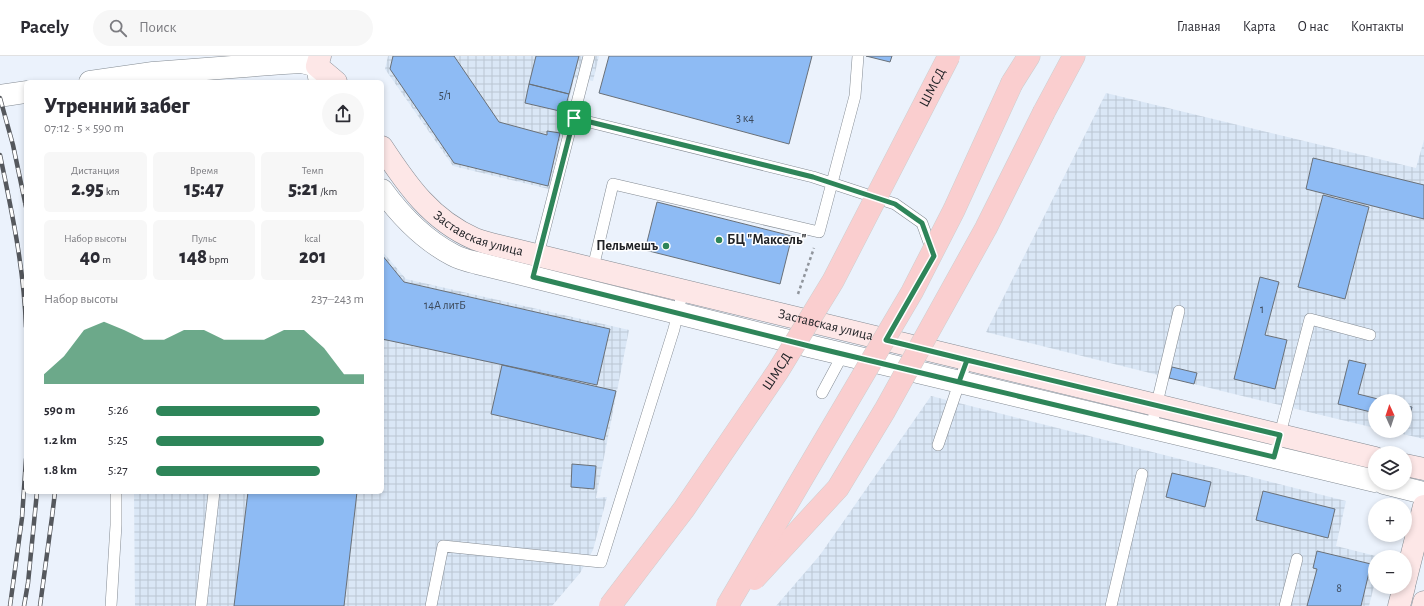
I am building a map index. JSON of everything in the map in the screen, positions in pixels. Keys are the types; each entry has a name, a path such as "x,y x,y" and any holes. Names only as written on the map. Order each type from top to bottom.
{"main road":[{"name":"ШМСД","path":"610,606 684,509 778,371 833,281 949,56"},
{"path":"728,606 912,292 954,210 1012,83 1029,56"},
{"path":"728,606 838,488 885,410 986,228 1044,112 1074,56"}],"street":[{"path":"112,80 153,73 302,62 319,68 334,80"},
{"path":"0,96 24,92"},
{"name":"Заставская улица","path":"384,151 416,196 444,221 476,239 499,246 1368,456"},
{"name":"Заставская улица","path":"384,193 408,222 430,241 454,256 588,291 843,354 1368,479"},
{"path":"1412,466 1424,469"},
{"path":"1412,489 1424,492"},
{"path":"1412,554 1424,506"},
{"path":"1399,606 1402,594"},
{"path":"1423,606 1424,602"}],"lane":[{"path":"533,277 589,56"},
{"path":"588,291 613,184 819,232 833,184 855,96 858,56"},
{"path":"574,118 813,177 895,204 922,223 934,256 886,340"},
{"path":"431,606 443,546 601,562 678,313 683,290"},
{"path":"1151,428 1179,311"},
{"path":"1274,457 1310,319 1370,334"},
{"path":"822,393 843,354"},
{"path":"938,444 967,360"},
{"path":"1111,606 1142,474"},
{"path":"111,606 116,525 116,494"},
{"path":"201,606 214,494"},
{"path":"1285,606 1297,559"}],"path":[{"path":"798,295 819,232"}],"shaded area":[{"path":"388,56 599,56 593,81 574,78 549,189 453,166 385,69"},
{"path":"1106,93 1416,168 1424,140 1424,439 1412,436 1412,394 1368,394 1368,426 986,332"},
{"path":"384,253 406,279 629,330 596,498 607,497 593,550 580,573 552,606 135,606 134,494 384,494"},
{"path":"931,396 1346,501 1336,546 1368,554 1368,594 1372,594 1369,606 776,606 820,555"}],"building":[{"path":"393,56 454,56 499,122 547,135 547,131 560,133 548,186 454,163 390,69"},
{"path":"536,56 579,56 569,94 529,84"},
{"path":"609,56 812,56 789,144 599,93"},
{"path":"866,56 892,56 890,62"},
{"path":"529,84 569,94 564,112 525,103"},
{"path":"1313,158 1424,185 1424,219 1306,189"},
{"path":"1323,195 1369,207 1345,299 1298,287"},
{"name":"БЦ \"Максель\"","path":"657,202 792,236 780,284 645,250"},
{"path":"384,257 404,282 610,329 597,385 384,339"},
{"path":"1260,277 1279,282 1265,335 1287,340 1275,389 1234,379"},
{"path":"1349,360 1366,364 1358,394 1368,396 1368,411 1338,404"},
{"path":"502,365 616,391 604,440 491,414"},
{"path":"1172,367 1197,373 1194,384 1169,378"},
{"path":"572,464 596,466 594,489 571,487"},
{"path":"1172,473 1211,482 1205,507 1166,497"},
{"path":"1263,491 1335,509 1328,538 1256,520"},
{"path":"248,494 357,494 344,606 234,606"},
{"path":"1317,551 1368,563 1368,577 1361,606 1307,606 1317,569 1313,568"}],"railway":[{"path":"0,98 13,145 24,197"},
{"path":"0,155 13,219 24,294"},
{"path":"10,606 22,518 24,488"},
{"path":"24,606 28,583 37,494"},
{"path":"40,606 55,494"}],"place":[{"name":"БЦ \"Максель\"","path":"719,240"},
{"name":"Пельмешъ","path":"666,246"}],"route":[{"path":"574,118 533,277 959,382 967,360 1280,435 1274,457 959,382 967,360 886,340 934,256 922,223 895,204 813,177 574,118"}]}
